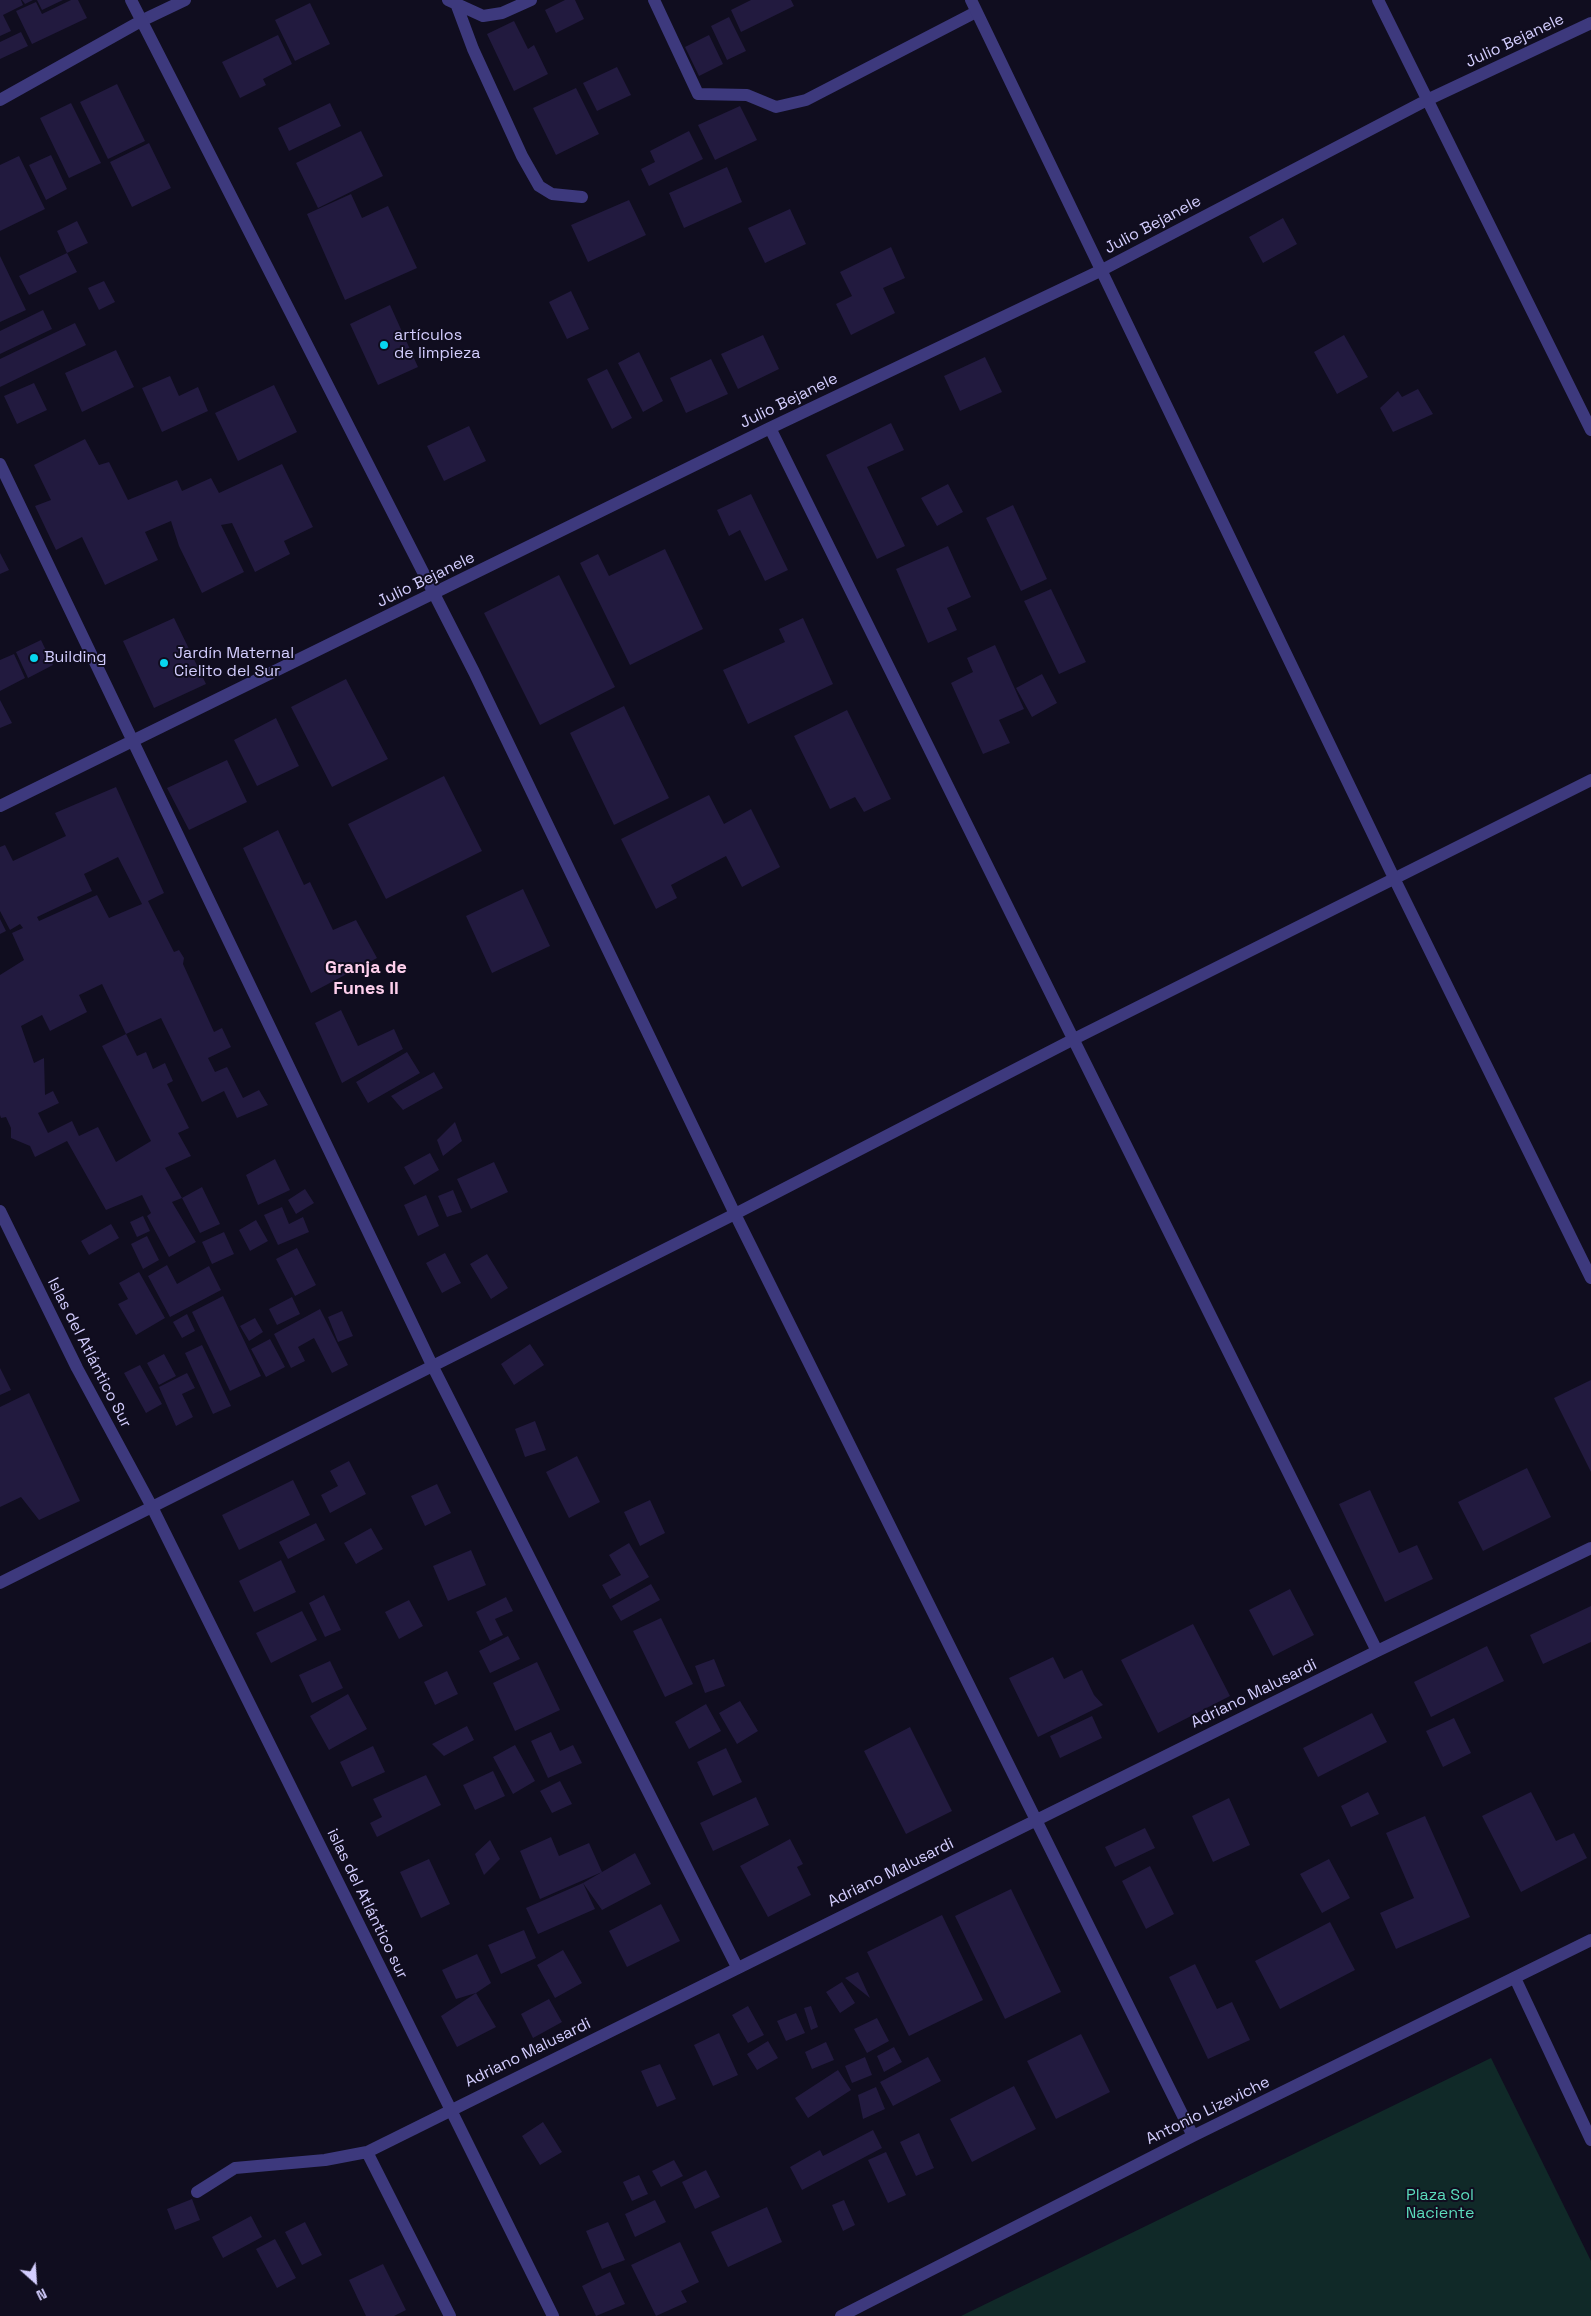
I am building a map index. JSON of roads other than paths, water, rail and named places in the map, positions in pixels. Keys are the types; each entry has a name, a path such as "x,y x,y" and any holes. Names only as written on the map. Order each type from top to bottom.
{"street":[{"path":"131,0 474,672 735,1214 1193,2136"},
{"path":"0,100 141,22 185,0"},
{"path":"452,3 483,16 502,13 531,0"},
{"path":"654,0 698,94 747,95 776,107 806,100 976,12"},
{"path":"970,0 1394,878 1591,1278"},
{"path":"1378,0 1591,430"},
{"path":"452,3 522,156 539,186 552,194 582,197"},
{"name":"Julio Bejanele","path":"0,806 134,742 770,428 1102,270 1427,100 1591,23"},
{"path":"770,428 1377,1651"},
{"path":"0,464 432,1365 737,1967"},
{"path":"0,1583 735,1214 1074,1039 1591,780"},
{"name":"Islas del Atlántico Sur","path":"0,1211 77,1368 152,1507"},
{"name":"islas del Atlántico sur","path":"152,1507 553,2316"},
{"name":"Adriano Malusardi","path":"197,2192 235,2168 325,2160 367,2152 1377,1651 1591,1548"},
{"name":"Antonio Lizeviche","path":"841,2316 1193,2136 1591,1940"},
{"path":"1515,1978 1591,2140"},
{"path":"367,2152 450,2316"}],"place":[{"name":"artículos de limpieza","path":"384,345"},
{"name":"Building","path":"34,658"},
{"name":"Jardín Maternal Cielito del Sur","path":"164,663"}],"district":[{"name":"Granja de Funes II","path":"366,978"}],"park label":[{"name":"Plaza Sol Naciente","path":"1440,2205"}]}
